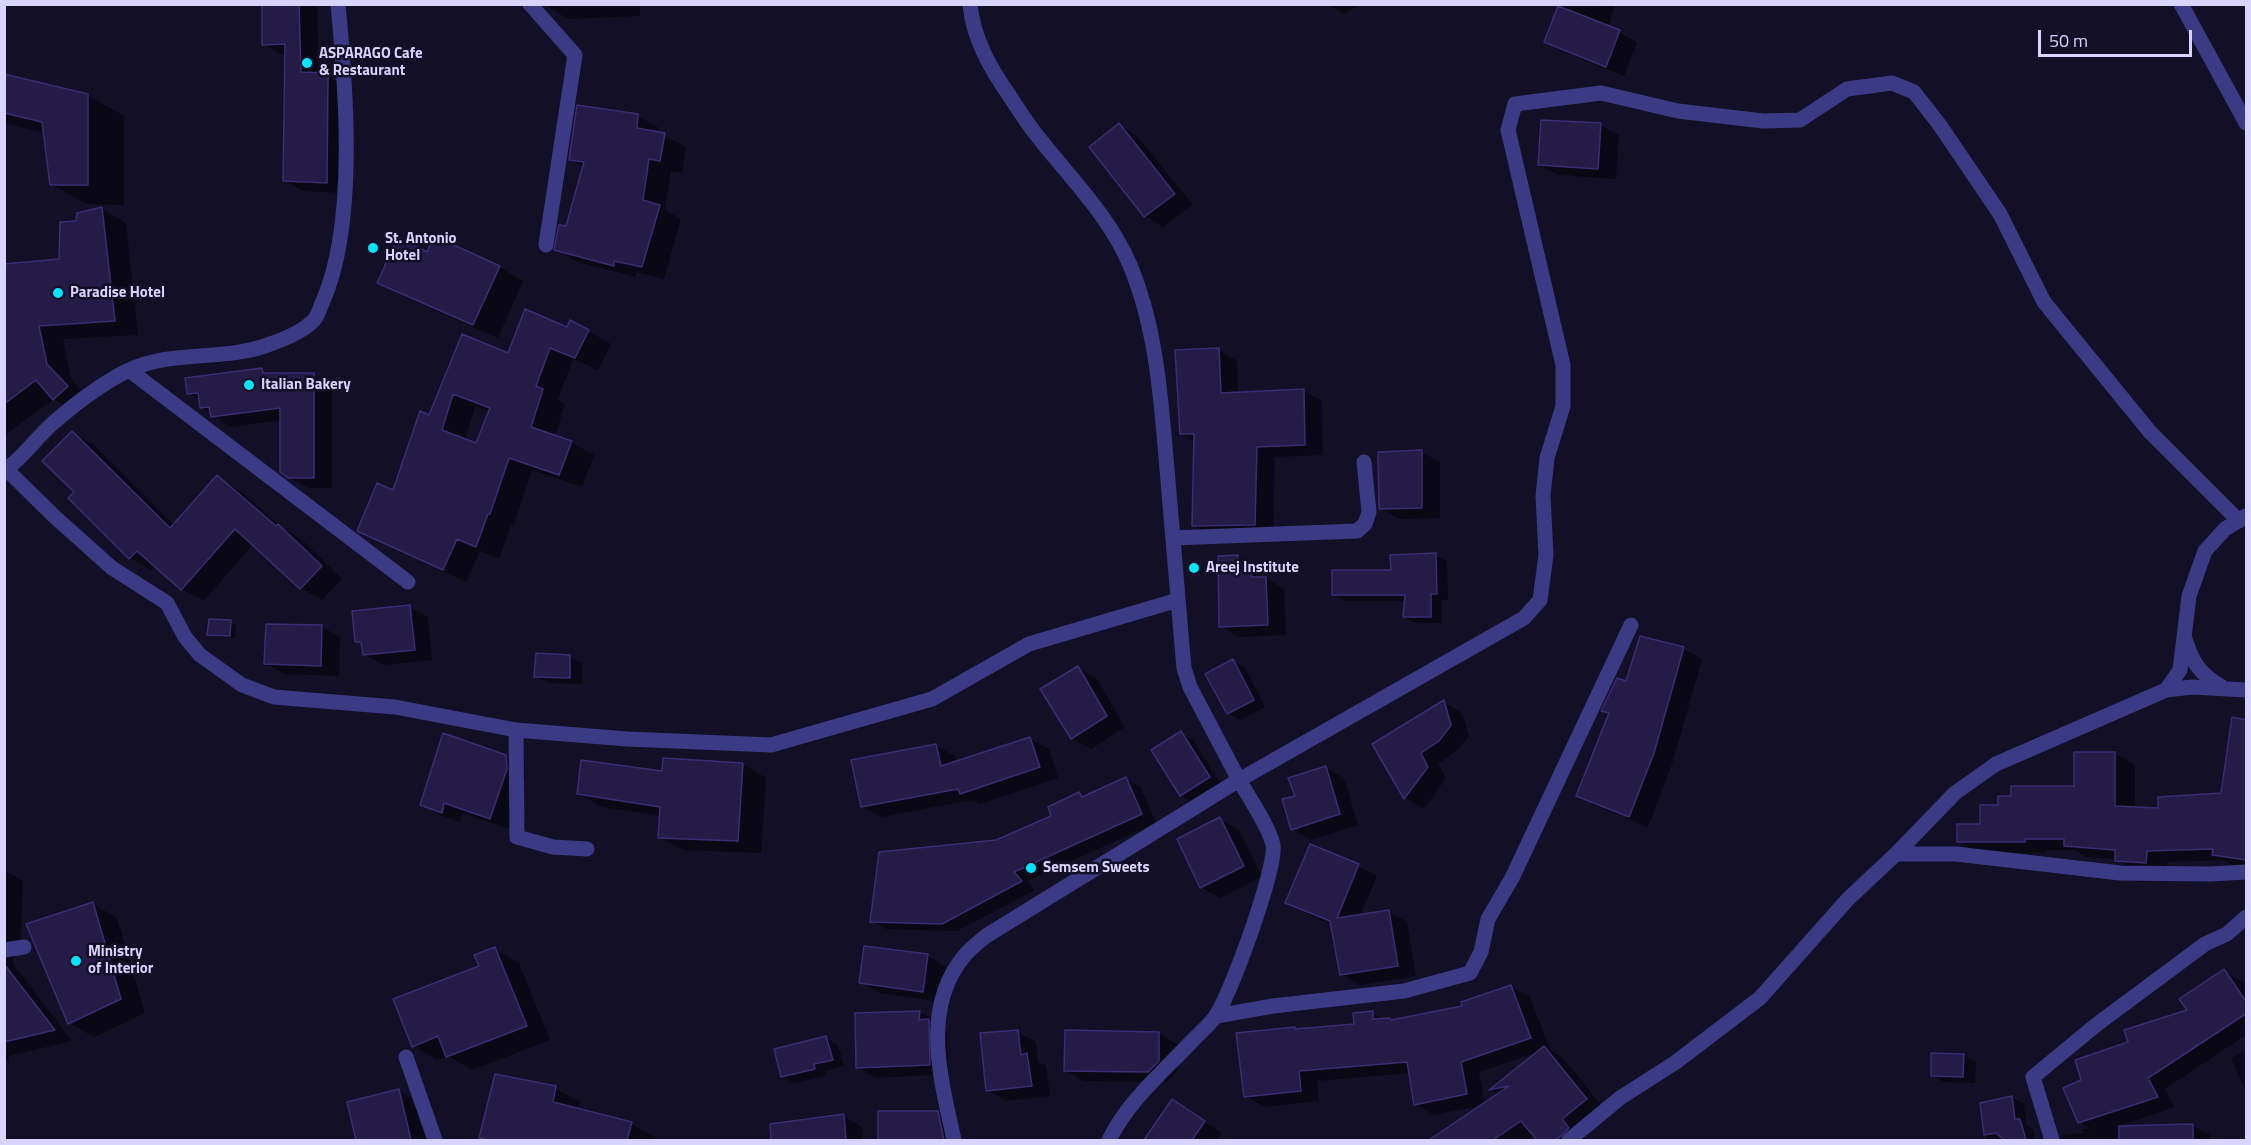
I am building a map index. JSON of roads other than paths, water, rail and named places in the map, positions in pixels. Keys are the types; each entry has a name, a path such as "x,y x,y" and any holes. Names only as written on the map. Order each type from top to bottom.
{"street":[{"path":"338,4 345,146 343,207 339,248 328,289 314,320 291,336 270,345 218,355 169,359 129,370 104,384 54,423 6,470 112,568 167,603 185,637 200,655 242,685 274,697 385,705 516,730 627,739 771,745 932,699 1029,644 1178,600"},
{"path":"530,4 575,55 546,245"},
{"path":"970,4 977,39 992,72 1032,129 1067,170 1107,224 1129,263 1152,335 1160,393 1184,668 1190,687 1270,837 1274,853 1239,965 1216,1016 1134,1101 1118,1122 1109,1140"},
{"path":"2181,4 2247,123"},
{"path":"954,1140 938,1069 936,1047 944,994 953,972 966,954 986,936 1239,780 1524,618 1540,600 1545,555 1543,496 1547,458 1563,406 1563,365 1508,129 1515,104 1601,93 1678,111 1763,121 1800,120 1847,89 1892,83 1914,92 2000,214 2044,302 2150,432 2243,518 2225,529 2205,550 2190,596 2180,670 2166,690"},
{"path":"129,370 408,582"},
{"path":"1173,538 1357,531 1365,524 1369,512 1364,462"},
{"path":"1216,1016 1296,1003 1404,992 1470,973 1481,952 1488,919 1512,878 1631,625"},
{"path":"2184,637 2200,671 2223,688"},
{"path":"1569,1140 1620,1098 1676,1062 1760,998 1848,899 1955,794 1996,764 2166,690 2192,687 2247,690"},
{"path":"516,730 517,837 553,847 587,849"},
{"path":"1896,854 1956,854 2120,873 2247,872"},
{"path":"2052,1140 2033,1077 2096,1025 2205,944 2227,934 2247,917"},
{"path":"4,950 24,947"},
{"path":"406,1057 435,1140"}],"place":[{"name":"ASPARAGO Cafe & Restaurant","path":"307,63"},
{"name":"St. Antonio Hotel","path":"373,248"},
{"name":"Paradise Hotel","path":"58,293"},
{"name":"Italian Bakery","path":"249,385"},
{"name":"Areej Institute","path":"1194,568"},
{"name":"Semsem Sweets","path":"1031,868"},
{"name":"Ministry of Interior","path":"76,961"}]}
